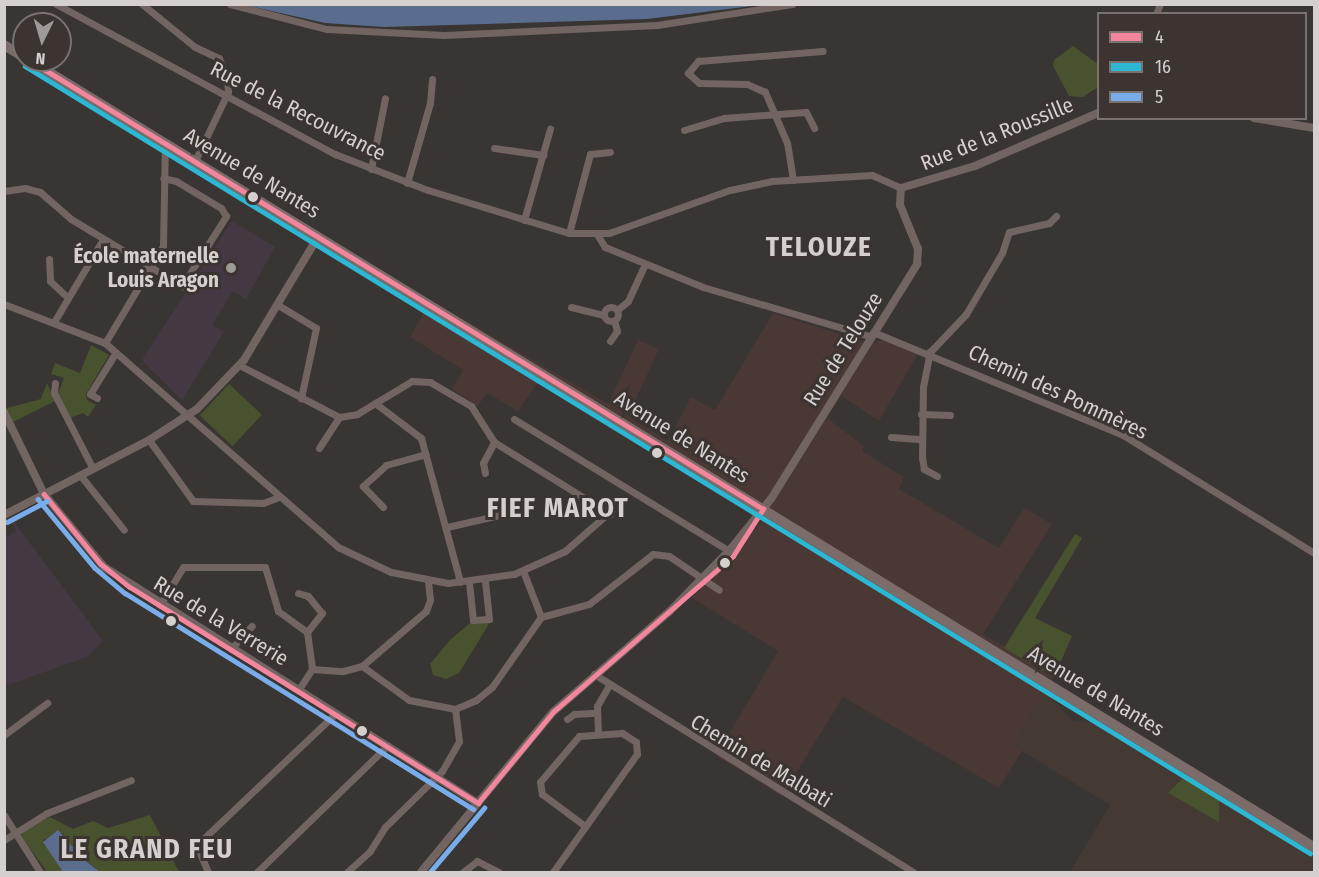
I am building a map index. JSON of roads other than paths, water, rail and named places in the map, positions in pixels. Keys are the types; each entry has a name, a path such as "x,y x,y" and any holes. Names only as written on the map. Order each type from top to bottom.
{"main road":[{"name":"Avenue de Nantes","path":"49,72 1314,847"}],"street":[{"name":"Rue de la Recouvrance","path":"56,4 228,92 303,137 371,169 407,183 524,220 569,233 598,236"},
{"path":"142,4 195,47 219,58 228,92 195,161"},
{"path":"230,4 327,29 444,35 657,25 792,4"},
{"path":"793,180 787,142 777,116 760,88 699,83 689,77 690,67 698,61 824,51"},
{"path":"407,183 430,103 432,79"},
{"path":"371,169 385,98"},
{"name":"Rue de la Roussille","path":"598,236 730,190 793,180 872,175 901,188 967,169 1097,112"},
{"path":"684,129 724,118 809,113 814,128"},
{"path":"1266,120 1314,128"},
{"path":"524,220 550,129"},
{"path":"105,343 151,268 165,239 163,178 165,143"},
{"path":"494,148 544,155"},
{"path":"569,233 590,154 610,152"},
{"path":"4,191 25,188 40,192 103,239 184,285 226,216 221,208 176,181 163,178"},
{"name":"Rue de Telouze","path":"421,873 553,711 673,608 729,551 763,509 918,258 900,205 901,188"},
{"path":"937,476 924,469 922,439 921,414 930,352 966,315 998,262 1009,232 1049,223 1056,216"},
{"path":"598,236 602,245 645,264 816,323 872,334"},
{"path":"4,514 149,441 188,416 239,365 318,237"},
{"path":"54,322 103,239"},
{"path":"49,259 50,281 67,297"},
{"path":"610,341 617,331 614,320 617,310 628,301 645,264"},
{"path":"4,302 105,343 279,497 347,552 391,572 428,581 469,582 523,571 566,551 623,500"},
{"path":"278,305 316,328 301,398"},
{"path":"604,315 609,306 617,310"},
{"path":"571,307 594,316 604,315 614,320"},
{"name":"Chemin des Pommères","path":"872,334 930,352 1123,435 1314,553"},
{"path":"97,398 90,394 116,352"},
{"path":"239,365 339,417"},
{"path":"319,448 339,417 375,403 412,381 430,382 471,406 494,442 610,514"},
{"path":"55,383 54,393 93,469"},
{"path":"375,403 414,429 426,454 447,526 460,582"},
{"name":"Rue de la Verrerie","path":"4,412 44,494 100,563 160,605 478,803"},
{"path":"921,414 950,415"},
{"path":"514,419 729,551"},
{"path":"891,437 922,439"},
{"path":"149,441 193,501 263,503 279,497"},
{"path":"485,472 483,464 494,442"},
{"path":"382,507 363,486 386,465 426,454"},
{"path":"80,476 124,530"},
{"path":"447,526 504,514"},
{"name":"Rue de Telouze","path":"703,578 733,556 755,519"},
{"path":"362,666 409,700 455,709 492,687 541,617 589,604 649,555 669,556 719,590"},
{"path":"160,605 183,567 260,566 269,570 278,610 307,632 312,669 299,690"},
{"path":"523,571 541,617"},
{"path":"469,582 473,620 489,619 485,580"},
{"path":"312,669 343,671 362,666 426,611 430,600 428,581"},
{"path":"298,592 308,596 322,613 307,632"},
{"path":"231,649 252,626"},
{"name":"Chemin de Malbati","path":"594,674 608,687 913,873"},
{"path":"598,734 596,712 608,687"},
{"path":"4,735 47,703"},
{"path":"347,873 370,852 385,827 438,776 459,744 455,709"},
{"path":"567,719 574,714 596,712"},
{"path":"208,873 199,851 201,841 336,713"},
{"path":"553,873 639,752 636,742 622,733 577,738 539,788 585,826"},
{"path":"257,873 388,745"},
{"path":"4,840 47,813 131,780"},
{"path":"4,815 13,834 40,873"},
{"path":"463,873 477,861 499,873"}],"water":[{"path":"245,5 760,5 647,19 384,27 325,23"},
{"path":"58,830 82,858 100,872 63,872 43,842"}],"place":[{"name":"École maternelle Louis Aragon","path":"231,268"}],"district":[{"name":"TELOUZE","path":"819,248"},
{"name":"FIEF MAROT","path":"558,509"},
{"name":"LE GRAND FEU","path":"147,850"}]}
